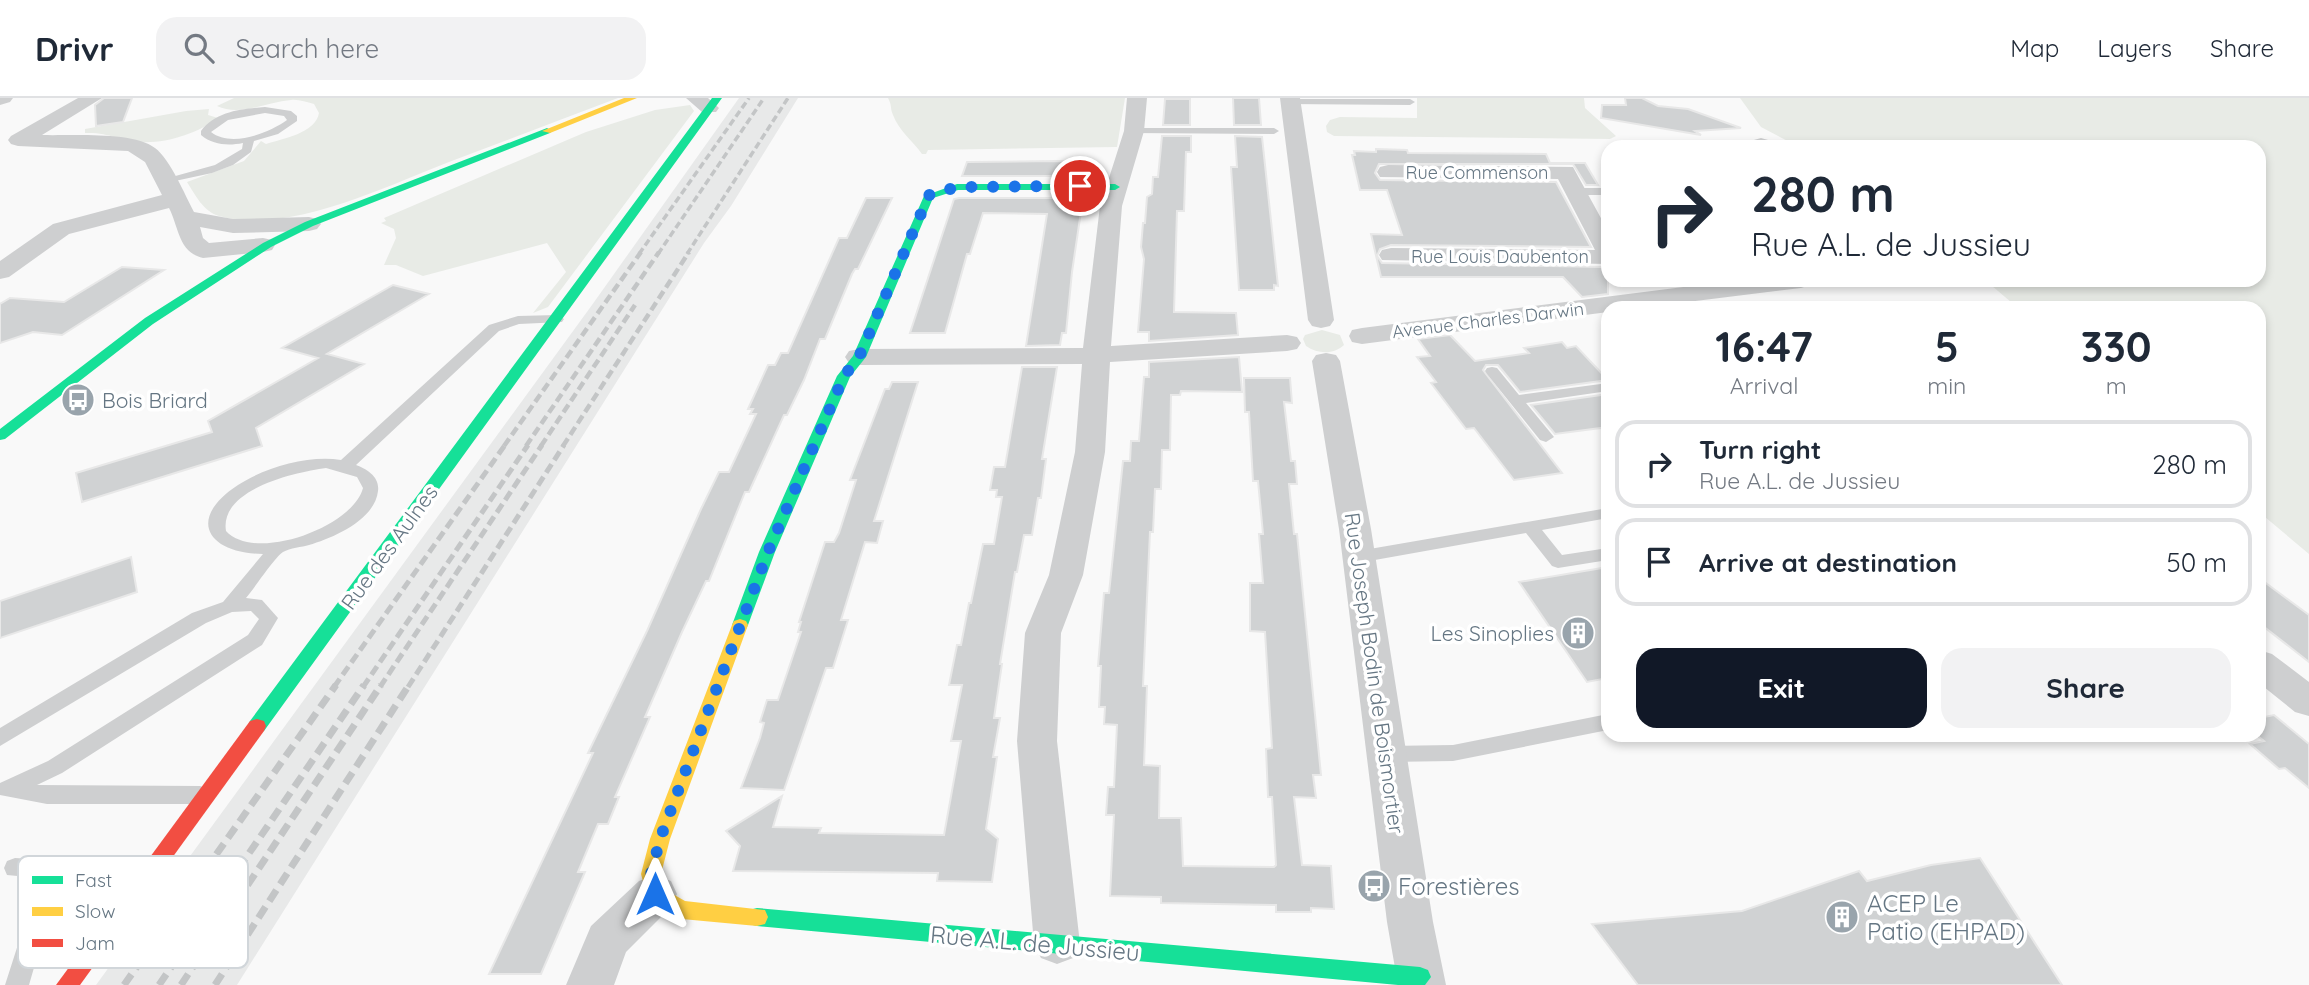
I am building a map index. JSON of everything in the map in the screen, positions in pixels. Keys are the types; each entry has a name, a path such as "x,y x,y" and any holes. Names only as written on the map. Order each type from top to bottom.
{"street":[{"path":"10,144 92,98"},
{"path":"1056,944 1037,741 1043,633 1069,561 1090,452 1098,333 1115,187 1134,131 1137,98"},
{"path":"1290,100 1321,320"},
{"path":"0,436 198,286 263,246 309,224 637,101"},
{"name":"Rue des Aulnes","path":"162,856 557,319 707,101"},
{"path":"10,144 132,145 147,152 175,199 192,240 203,251 263,246"},
{"name":"Rue Commenson","path":"1388,172 1571,182"},
{"path":"1571,182 1601,240"},
{"path":"590,985 607,940 655,894 651,874 660,839 768,552 844,376 859,357 929,195 957,187 1115,187"},
{"path":"0,272 61,229 175,199 233,226 309,224"},
{"path":"198,286 203,251"},
{"name":"Rue Louis Daubenton","path":"1391,255 1601,254"},
{"name":"Avenue Charles Darwin","path":"1614,301 1702,287"},
{"name":"Avenue Charles Darwin","path":"1362,336 1601,303"},
{"path":"1321,320 1353,328 1362,336 1364,341 1360,352 1340,360 1326,361 1297,354 1287,343 1290,329 1298,324 1321,320"},
{"path":"859,357 1098,356 1287,343"},
{"name":"Rue Joseph Bodin de Boismortier","path":"1326,361 1421,981"},
{"path":"2266,668 2309,702"},
{"name":"Rue A.L. de Jussieu","path":"655,894 682,910 1421,981"},
{"name":"Rue des Aulnes","path":"67,985 80,968"}],"lane":[{"path":"1290,100 1410,102"},
{"path":"278,111 292,116 292,121 287,126 248,139 213,139 205,133 214,123 250,112 278,111"},
{"path":"1134,131 1275,131"},
{"path":"175,199 213,170 237,159 247,150 248,139"},
{"path":"1571,182 1601,190"},
{"path":"346,465 494,328 518,320 557,319"},
{"path":"1492,371 1546,438"},
{"path":"1515,400 1601,388"},
{"path":"314,465 346,465 361,470 370,480 370,492 363,505 348,519 327,532 276,548 252,549 232,545 219,536 216,524 221,510 235,496 254,484 277,473 314,465"},
{"path":"1358,557 1601,514"},
{"path":"1530,526 1558,562 1601,555"},
{"path":"230,606 276,548"},
{"path":"0,738 199,618 230,606 255,604 270,618 255,640 55,768 4,789"},
{"path":"1387,754 1452,753 1601,723"},
{"path":"4,789 47,795 207,795"},
{"path":"18,985 23,968"}],"shaded area":[{"path":"234,98 618,98 335,206 274,219 245,220 219,216 209,211 187,182 244,161 261,141 266,144 305,130 317,120 319,113 314,104 296,100 235,110 217,106"},
{"path":"739,98 798,98 248,968 248,856 190,856 592,305"},
{"path":"888,98 1125,98 1117,147 928,150 926,154 922,154 899,126"},
{"path":"1417,98 1584,98 1585,108 1616,136 1610,139 1334,136 1327,132 1326,126 1330,120 1340,117 1417,118"},
{"path":"1740,98 2309,98 2309,554 2266,518 2266,301 2010,301 1993,287 2266,287 2266,140 1786,140 1761,127"},
{"path":"690,105 694,111 548,307 533,313 566,272 547,243 423,276 396,265 384,265 396,238 394,229 381,223 386,221 384,218 586,132 655,110"},
{"path":"209,109 208,115 218,118 201,128 171,139 140,142 85,133 85,129"},
{"path":"1322,330 1340,335 1344,345 1325,352 1306,346 1303,339 1305,335"},
{"path":"108,968 248,968 237,985 96,985"}],"building":[{"path":"104,98 132,98 123,122 96,126 95,105"},
{"path":"1233,98 1259,98 1261,125 1234,125"},
{"path":"1625,98 1642,98 1658,106 1688,109 1741,128 1695,131 1701,135 1601,118 1602,105 1626,105"},
{"path":"1165,99 1190,99 1190,125 1163,125"},
{"path":"1162,136 1191,136 1191,152 1186,152 1184,211 1177,211 1174,312 1236,313 1238,335 1149,341 1149,332 1138,332 1144,259 1141,247 1143,223 1147,197 1152,194 1153,177 1158,177"},
{"path":"1235,136 1262,137 1278,286 1274,285 1274,290 1239,290 1231,167 1237,167"},
{"path":"1376,149 1407,150 1408,153 1546,154 1550,163 1585,163 1598,185 1586,185 1573,164 1379,164 1375,173 1380,180 1556,182 1591,247 1391,245 1380,249 1377,256 1382,263 1601,267 1601,287 1608,287 1608,294 1582,297 1563,277 1381,277 1371,234 1402,235 1387,190 1360,190 1352,155 1355,155 1354,151 1376,152"},
{"path":"967,162 1089,162 1086,176 962,176"},
{"path":"866,198 892,198 858,269 852,274 825,339 820,339 804,380 787,415 784,415 749,492 745,492 709,581 706,581 682,632 645,717 650,717 615,797 619,797 608,824 598,824 578,872 585,872 541,974 489,974 593,753 588,753 647,631 701,509 719,472 729,472 756,414 750,414 753,409 748,409 768,365 775,365 781,353 788,353 839,238 847,238"},
{"path":"1083,198 1066,333 1062,333 1060,345 1026,346 1047,214 983,213 970,254 967,254 945,333 910,333 954,199"},
{"path":"122,267 164,270 62,335 33,332 0,343 0,304 10,298 64,302"},
{"path":"393,285 429,294 327,354 364,364 256,428 262,446 82,502 76,473 212,432 208,421 318,358 282,348"},
{"path":"1450,335 1475,361 1529,353 1524,348 1562,342 1567,348 1576,346 1601,373 1601,381 1520,392 1498,365 1486,365 1483,370 1562,473 1514,480 1474,428 1466,429 1431,383 1436,382 1417,357 1430,356 1418,339"},
{"path":"1239,357 1242,392 1181,391 1180,395 1171,395 1170,450 1162,450 1161,489 1155,489 1153,532 1150,532 1143,686 1147,686 1144,765 1160,766 1159,818 1181,818 1183,866 1276,865 1272,797 1268,797 1266,749 1272,748 1265,632 1250,631 1250,583 1263,583 1259,534 1263,534 1258,481 1253,481 1244,378 1290,378 1292,403 1284,402 1291,461 1295,461 1297,484 1289,484 1294,534 1297,534 1321,775 1313,775 1316,798 1294,797 1302,865 1331,866 1334,909 1311,908 1311,912 1276,912 1276,905 1161,903 1161,897 1110,896 1114,815 1106,815 1108,787 1114,787 1117,725 1104,724 1105,707 1099,707 1101,666 1098,666 1104,593 1109,593 1123,461 1130,461 1131,441 1139,441 1144,377 1149,377 1149,362"},
{"path":"1022,367 1057,367 1042,459 1046,459 1041,498 1038,498 1032,535 1024,535 1000,664 994,718 1000,718 993,757 997,757 986,829 998,839 992,882 937,881 938,873 733,871 740,846 726,831 782,796 773,827 821,828 819,833 944,835 961,741 951,741 962,685 949,685 957,645 961,645 983,544 994,544 1002,497 996,497 997,490 990,490 994,467 1005,467"},
{"path":"892,382 918,382 874,521 883,521 877,543 865,542 841,620 848,620 833,668 826,668 784,790 741,788 760,738 764,723 760,722 767,700 778,700 801,632 798,632 799,622 825,542 834,542 839,533 856,480 850,480 885,389 889,389"},
{"path":"1601,395 1601,428 1555,434 1531,405"},
{"path":"131,557 137,592 0,638 0,601"},
{"name":"Les Sinoplies","path":"1601,568 1601,679 1587,682 1519,582"},
{"path":"2266,583 2309,615 2309,662 2266,628"},
{"path":"2274,715 2309,744 2309,788 2285,768 2279,769 2250,744 2266,742 2266,717"},
{"name":"ACEP Le Patio (EHPAD)","path":"1980,858 2062,985 1638,985 1592,924 1742,911 1859,871 1867,881 1931,865"}],"railway":[{"path":"639,254 749,98"},
{"path":"658,254 764,98"},
{"path":"687,254 788,98"},
{"path":"504,446 641,252"},
{"path":"526,446 659,252"},
{"path":"563,446 689,252"},
{"path":"541,446 635,305"},
{"path":"334,687 505,445"},
{"path":"363,687 528,445"},
{"path":"380,687 542,445"},
{"path":"408,687 564,445"},
{"path":"215,856 336,685"},
{"path":"247,856 364,685"},
{"path":"248,884 381,685"},
{"path":"248,934 409,685"},
{"path":"124,985 136,968"},
{"path":"159,985 171,968"},
{"path":"181,985 192,968"},
{"path":"215,985 226,968"}],"traffic: fast":[{"path":"257,726 717,98"},
{"path":"0,436 149,321 267,245 309,224 547,131"},
{"path":"740,625 767,552 844,376 859,357 929,196 957,187 1115,187"},
{"path":"757,917 1420,977"}],"traffic: slow":[{"path":"547,131 632,98"},
{"path":"740,625 660,839 651,874 655,894 682,910 757,917"}],"traffic: jam":[{"path":"162,856 257,726"},
{"path":"67,985 79,968"}],"place":[{"name":"Bois Briard","path":"78,400"},
{"name":"Les Sinoplies","path":"1578,633"},
{"name":"Forestières","path":"1374,886"},
{"name":"ACEP Le Patio (EHPAD)","path":"1842,917"}],"route":[{"path":"655,894 651,874 660,839 768,552 844,376 859,357 929,195 957,187 1080,186"}]}
